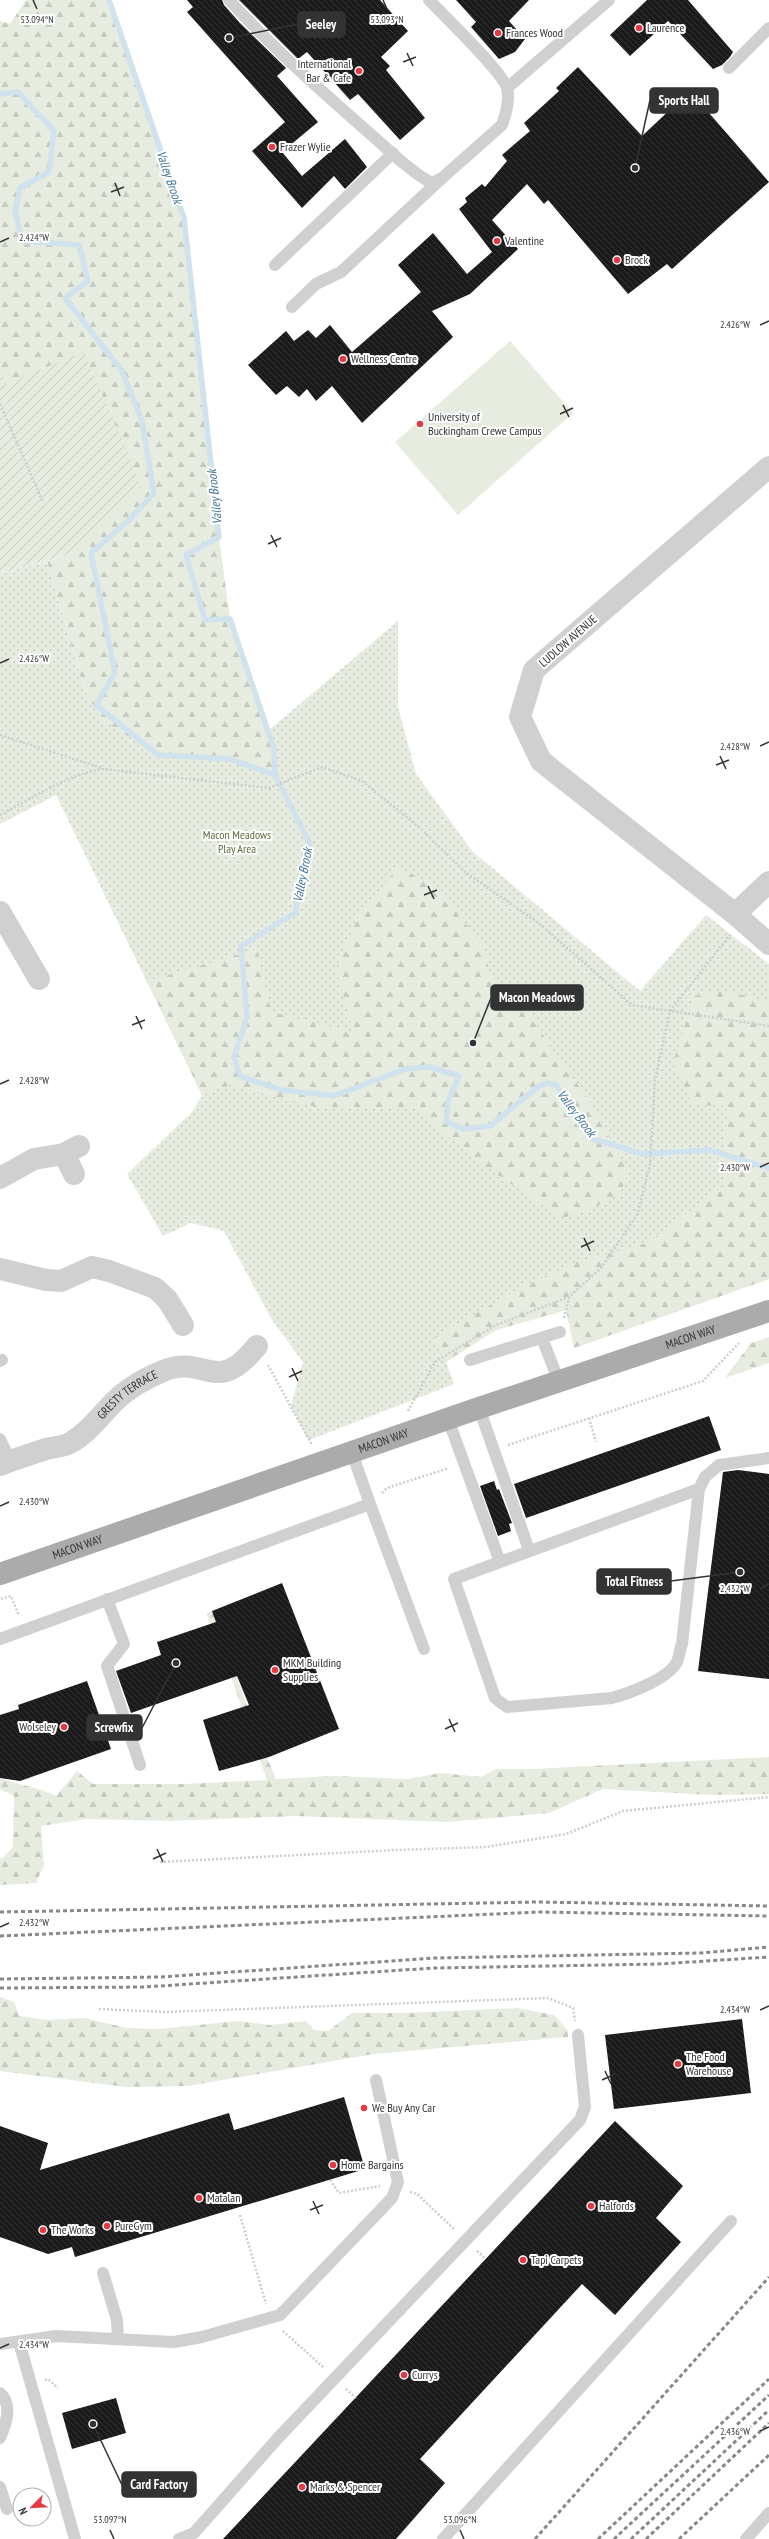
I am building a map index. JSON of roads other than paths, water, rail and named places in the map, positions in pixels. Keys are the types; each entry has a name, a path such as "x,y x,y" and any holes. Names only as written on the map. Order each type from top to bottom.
{"main road":[{"name":"MACON WAY","path":"0,1574 479,1408 769,1311"}],"street":[{"name":"LUDLOW AVENUE","path":"769,467 534,670 520,717 541,761 736,914 769,944"},
{"path":"736,914 769,882"},
{"path":"0,912 39,979"},
{"path":"0,1178 34,1159 71,1150 74,1174"},
{"path":"0,1269 46,1280 60,1281 92,1267 109,1271 155,1288 167,1299 183,1325"},
{"name":"GRESTY TERRACE","path":"5,1463 69,1444 89,1430 115,1400 138,1384 164,1371 186,1365 209,1372 227,1372 243,1363 257,1346"}],"lane":[{"path":"230,0 263,37 393,153 428,180 432,182 442,178"},
{"path":"292,307 316,284 341,272 442,178 502,125 507,112 507,88 497,72 429,0"},
{"path":"507,88 609,0"},
{"path":"729,68 769,28"},
{"path":"275,265 393,153"},
{"path":"470,1360 560,1332"},
{"path":"542,1338 559,1382"},
{"path":"479,1408 529,1550"},
{"path":"448,1420 500,1562"},
{"path":"0,1439 5,1463"},
{"path":"352,1452 424,1649"},
{"path":"699,1489 529,1550 454,1579 495,1698 507,1707 612,1698 626,1694 667,1673 676,1662 682,1644 699,1489 705,1476 719,1465 769,1458"},
{"path":"0,1639 370,1504"},
{"path":"107,1599 124,1644 107,1666 140,1766"},
{"path":"179,2539 194,2533 278,2438 580,2120 585,2107 578,2035"},
{"path":"0,2344 56,2336 174,2342 202,2337 280,2315 386,2206 395,2190 398,2182 397,2175 376,2080"},
{"path":"443,2539 731,2221"},
{"path":"103,2273 117,2320 118,2338"},
{"path":"19,2342 75,2539"},
{"path":"0,2393 7,2405 6,2422 0,2438"},
{"path":"0,2487 7,2509"},
{"path":"746,2539 769,2513"}],"waterway":[{"name":"Valley Brook","path":"109,0 184,218 219,537 186,555 205,620 230,619 274,749 275,775 310,844 295,913 241,946 247,1017 234,1057 240,1076 281,1090 334,1096 405,1069 430,1067 459,1076 448,1101 446,1121 463,1129 490,1126 539,1086 548,1083 556,1085 593,1139 643,1154 709,1150 769,1168"},
{"path":"0,94 18,92 54,131 49,172 20,188 15,211 22,241 79,245 88,281 65,298 122,371 142,421 154,493 128,521 91,553 115,673 96,705 158,755 230,759 275,775"}],"railway":[{"path":"0,1912 538,1902 769,1906"},
{"path":"0,1936 539,1912 769,1916"},
{"path":"0,1979 160,1977 435,1958 701,1953 769,1947"},
{"path":"0,1988 144,1987 434,1968 659,1964 769,1957"},
{"path":"535,2539 769,2277"},
{"path":"598,2539 769,2379"},
{"path":"614,2539 769,2395"},
{"path":"631,2539 769,2410"},
{"path":"646,2539 769,2423"},
{"path":"679,2539 769,2455"}],"place":[{"name":"Laurence","path":"639,28"},
{"name":"Frances Wood","path":"498,33"},
{"name":"Seeley","path":"229,38"},
{"name":"International Bar & Cafe","path":"359,71"},
{"name":"Frazer Wylie","path":"272,147"},
{"name":"Sports Hall","path":"635,168"},
{"name":"Valentine","path":"497,241"},
{"name":"Brock","path":"617,260"},
{"name":"Wellness Centre","path":"343,359"},
{"name":"University of Buckingham Crewe Campus","path":"420,424"},
{"name":"Macon Meadows","path":"473,1043"},
{"name":"Total Fitness","path":"740,1572"},
{"name":"Screwfix","path":"176,1663"},
{"name":"MKM Building Supplies","path":"275,1670"},
{"name":"Wolseley","path":"64,1727"},
{"name":"The Food Warehouse","path":"678,2064"},
{"name":"We Buy Any Car","path":"364,2108"},
{"name":"Home Bargains","path":"333,2165"},
{"name":"Matalan","path":"199,2198"},
{"name":"Halfords","path":"591,2206"},
{"name":"PureGym","path":"107,2226"},
{"name":"The Works","path":"43,2230"},
{"name":"Tapi Carpets","path":"523,2260"},
{"name":"Currys","path":"404,2375"},
{"name":"Card Factory","path":"93,2424"},
{"name":"Marks & Spencer","path":"302,2487"}],"park label":[{"name":"Macon Meadows Play Area","path":"237,842"}]}
